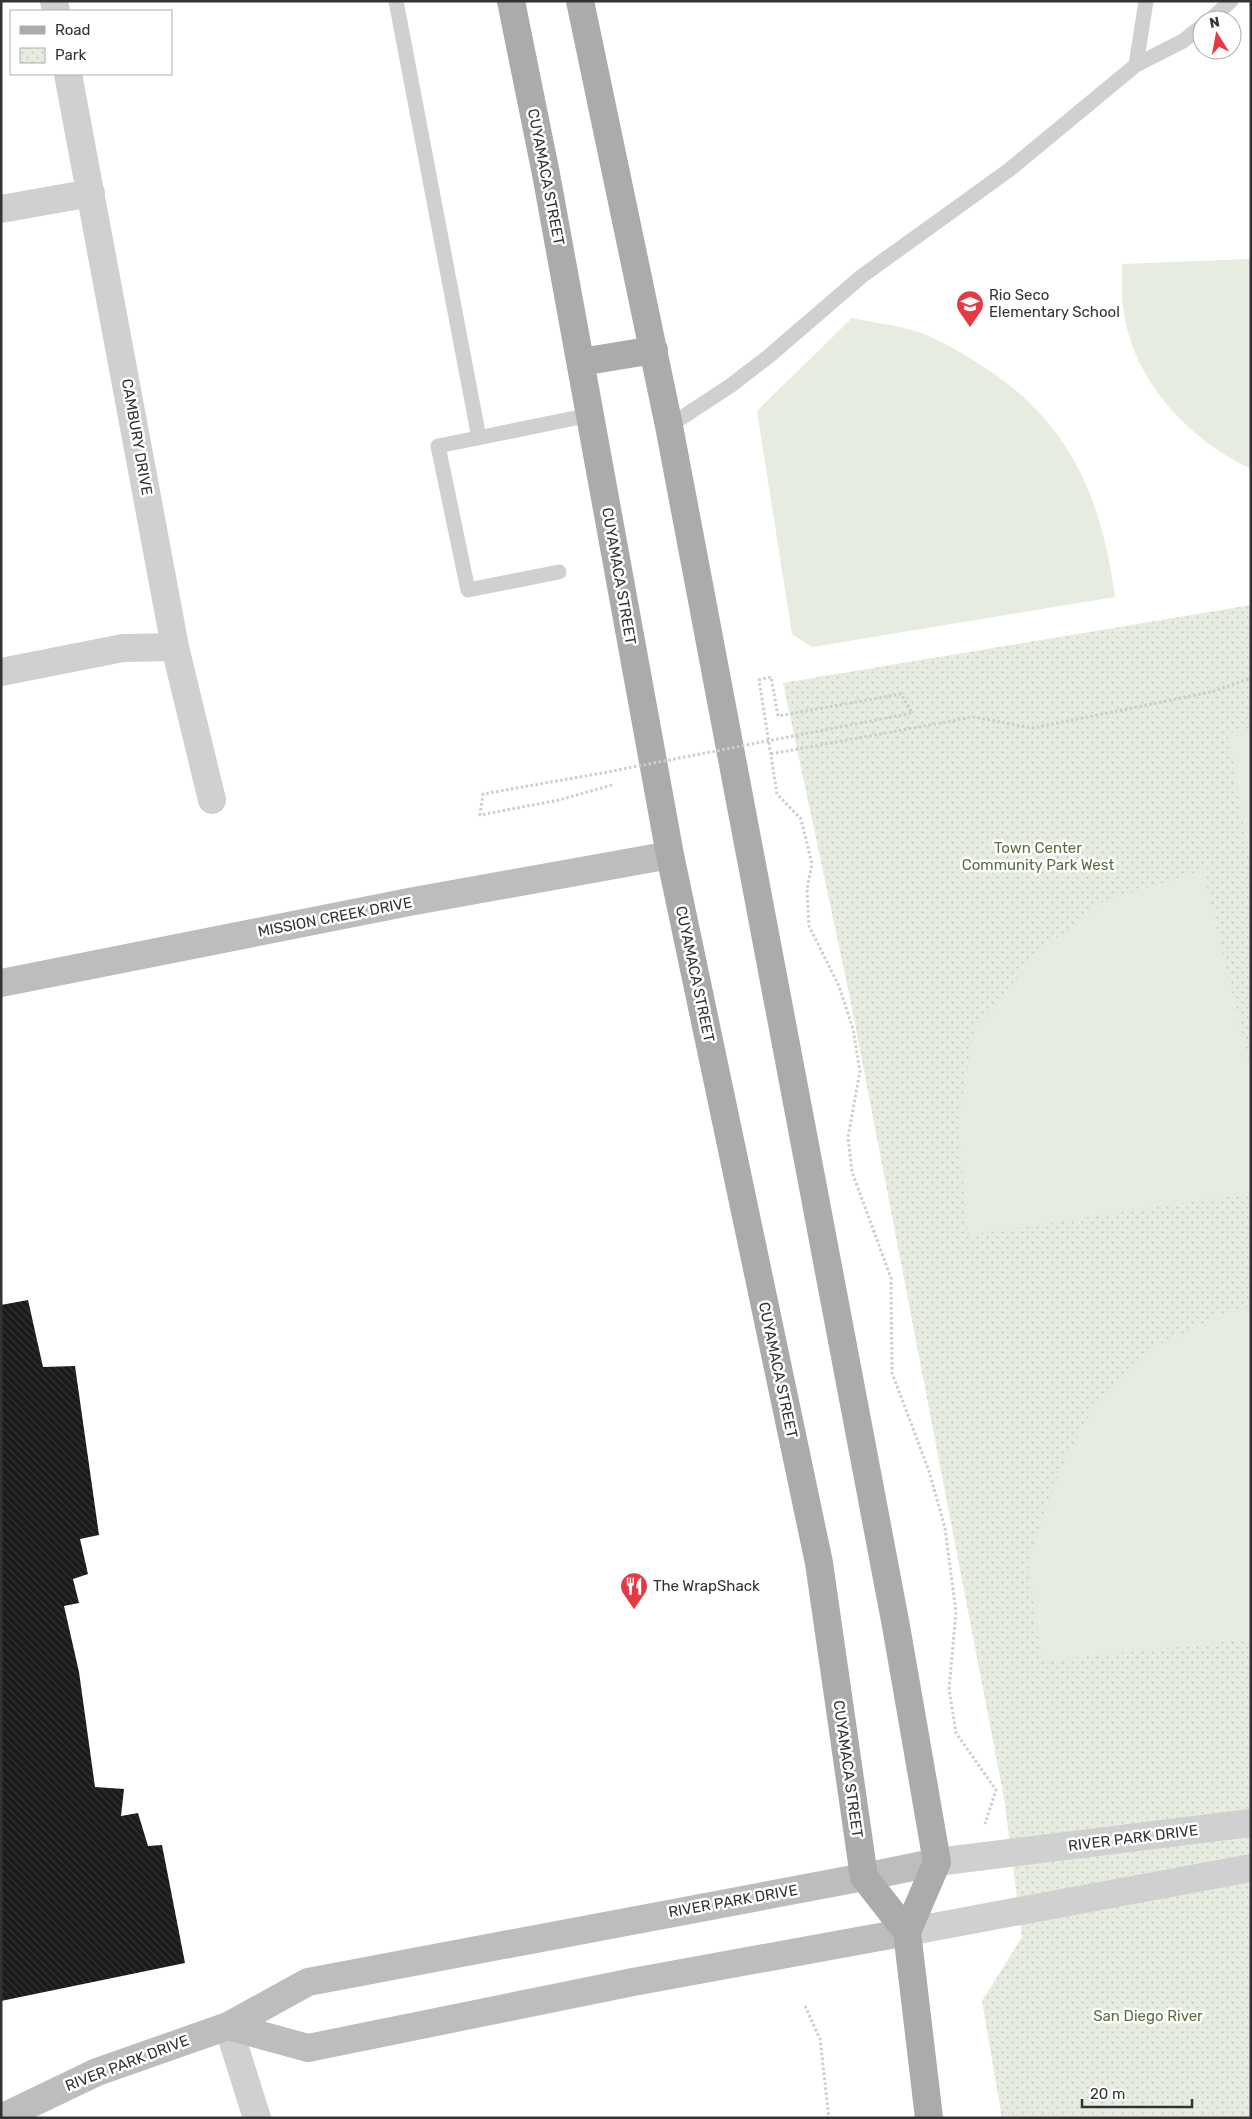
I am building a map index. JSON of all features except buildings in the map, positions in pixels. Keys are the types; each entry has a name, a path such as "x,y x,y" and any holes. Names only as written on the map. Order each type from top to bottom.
{"main road":[{"name":"CUYAMACA STREET","path":"511,1 546,174 670,855 819,1563 864,1877 907,1932"},
{"path":"580,1 669,426 896,1626 937,1862 907,1932 929,2118"},
{"path":"581,362 654,350"}],"street":[{"name":"CAMBURY DRIVE","path":"68,75 176,647 212,800"},
{"path":"1,209 91,193"},
{"path":"1,672 123,648 176,647"},
{"name":"MISSION CREEK DRIVE","path":"1,983 418,901 670,855"},
{"name":"RIVER PARK DRIVE","path":"1,2118 97,2072 228,2026 308,1982 937,1862 1251,1824"},
{"path":"228,2026 308,2048 643,1980 1251,1868"},
{"path":"228,2026 257,2118"}],"lane":[{"path":"396,1 479,438"},
{"path":"1136,65 1146,1"},
{"path":"1221,10 1231,1"},
{"path":"669,426 730,386 862,276 1010,170 1136,65 1183,41 1192,34"},
{"path":"559,572 468,590 438,446 590,415"}],"path":[{"path":"612,785 559,800 480,815 482,794 602,773 912,712 902,694 778,716 771,677 759,680 771,754 777,794 801,820 812,864 808,889 809,926 839,986 854,1029 860,1071 848,1137 852,1172 891,1278 892,1373 929,1471 945,1528 956,1612 950,1689 956,1733 996,1790 983,1830"},
{"path":"771,754 973,717 1034,728 1210,692 1251,678"},
{"path":"805,2006 820,2039 829,2118"}],"green space":[{"path":"1251,259 1251,469 1205,441 1166,404 1151,382 1138,359 1128,334 1122,296 1122,264"},
{"path":"852,318 908,329 943,343 976,362 1008,384 1035,408 1057,434 1075,462 1089,492 1109,560 1115,597 812,647 792,634 757,411"},
{"name":"Town Center Community Park West","path":"1251,605 1251,2118 1002,2118 982,2001 1022,1937 1004,1798 850,998 783,683"},
{"path":"1251,730 1251,868 1228,733"},
{"path":"1203,870 1251,1071 1251,1193 968,1235 958,1122 974,1031 1033,958 1102,902"},
{"path":"1251,1307 1251,1639 1042,1661 1028,1562 1059,1473 1096,1402 1158,1345 1229,1311"}],"place":[{"name":"Rio Seco Elementary School","path":"970,328"},
{"name":"The WrapShack","path":"634,1610"}],"park label":[{"name":"San Diego River","path":"1148,2016"}]}
